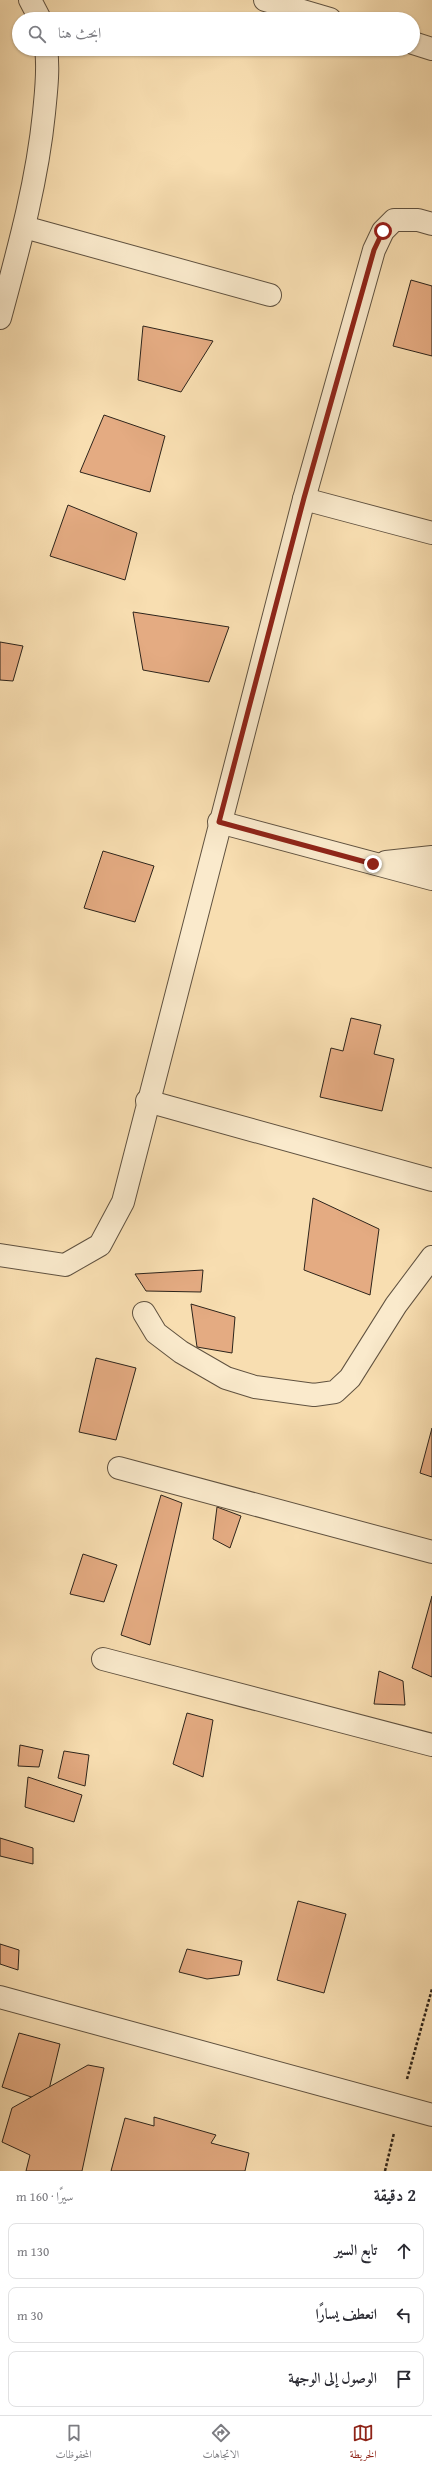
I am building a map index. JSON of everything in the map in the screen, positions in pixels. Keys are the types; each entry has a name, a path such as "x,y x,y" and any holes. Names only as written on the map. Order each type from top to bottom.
{"street":[{"path":"30,0 36,12"},
{"path":"264,0 306,12"},
{"path":"420,45 432,49"},
{"path":"0,318 24,226 41,146 46,100 46,56"},
{"path":"0,1255 65,1265 100,1245 123,1202 147,1101 304,498 374,250 383,231 394,220 418,220 432,224"},
{"path":"24,226 270,295"},
{"path":"304,498 432,534"},
{"path":"219,822 432,879"},
{"path":"373,864 432,857"},
{"path":"147,1101 432,1180"},
{"path":"144,1313 156,1333 181,1352 226,1378 255,1387 314,1395 336,1392 350,1378 396,1305 432,1257"},
{"path":"119,1468 432,1552"},
{"path":"103,1659 432,1745"},
{"path":"0,1996 432,2115"}],"building":[{"path":"411,280 432,286 432,356 393,346"},
{"path":"143,326 213,341 181,392 138,380"},
{"path":"104,415 165,436 150,492 80,472"},
{"path":"68,505 137,533 125,580 50,556"},
{"path":"133,612 229,627 209,682 143,670"},
{"path":"0,642 23,646 13,681 0,680"},
{"path":"103,851 154,866 135,922 84,908"},
{"path":"351,1018 381,1025 374,1054 394,1059 382,1111 320,1097 331,1048 343,1051"},
{"path":"313,1198 379,1229 370,1295 304,1270"},
{"path":"203,1270 201,1292 146,1291 135,1274"},
{"path":"191,1304 235,1317 232,1353 197,1347"},
{"path":"96,1358 136,1368 116,1440 79,1432"},
{"path":"432,1428 432,1477 420,1473"},
{"path":"161,1495 182,1503 150,1645 121,1635"},
{"path":"217,1507 241,1516 230,1548 213,1539"},
{"path":"83,1554 117,1565 104,1602 70,1594"},
{"path":"432,1596 432,1677 412,1668"},
{"path":"379,1671 403,1681 405,1705 374,1704"},
{"path":"187,1713 213,1720 203,1777 173,1764"},
{"path":"20,1745 43,1750 39,1767 18,1766"},
{"path":"64,1751 89,1755 85,1786 58,1778"},
{"path":"28,1777 82,1795 74,1822 25,1807"},
{"path":"0,1838 33,1848 33,1864 0,1856"},
{"path":"298,1901 346,1914 324,1993 277,1980"},
{"path":"0,1944 19,1950 18,1970 0,1964"},
{"path":"187,1949 242,1961 239,1975 207,1979 179,1972"},
{"path":"19,2033 60,2044 46,2102 2,2087"},
{"path":"88,2065 104,2068 82,2171 26,2171 30,2155 2,2142 12,2108"},
{"path":"154,2117 216,2135 211,2143 249,2153 245,2171 111,2171 125,2118 154,2126"}],"route":[{"path":"373,864 219,822 304,498 374,250 383,231"}]}
